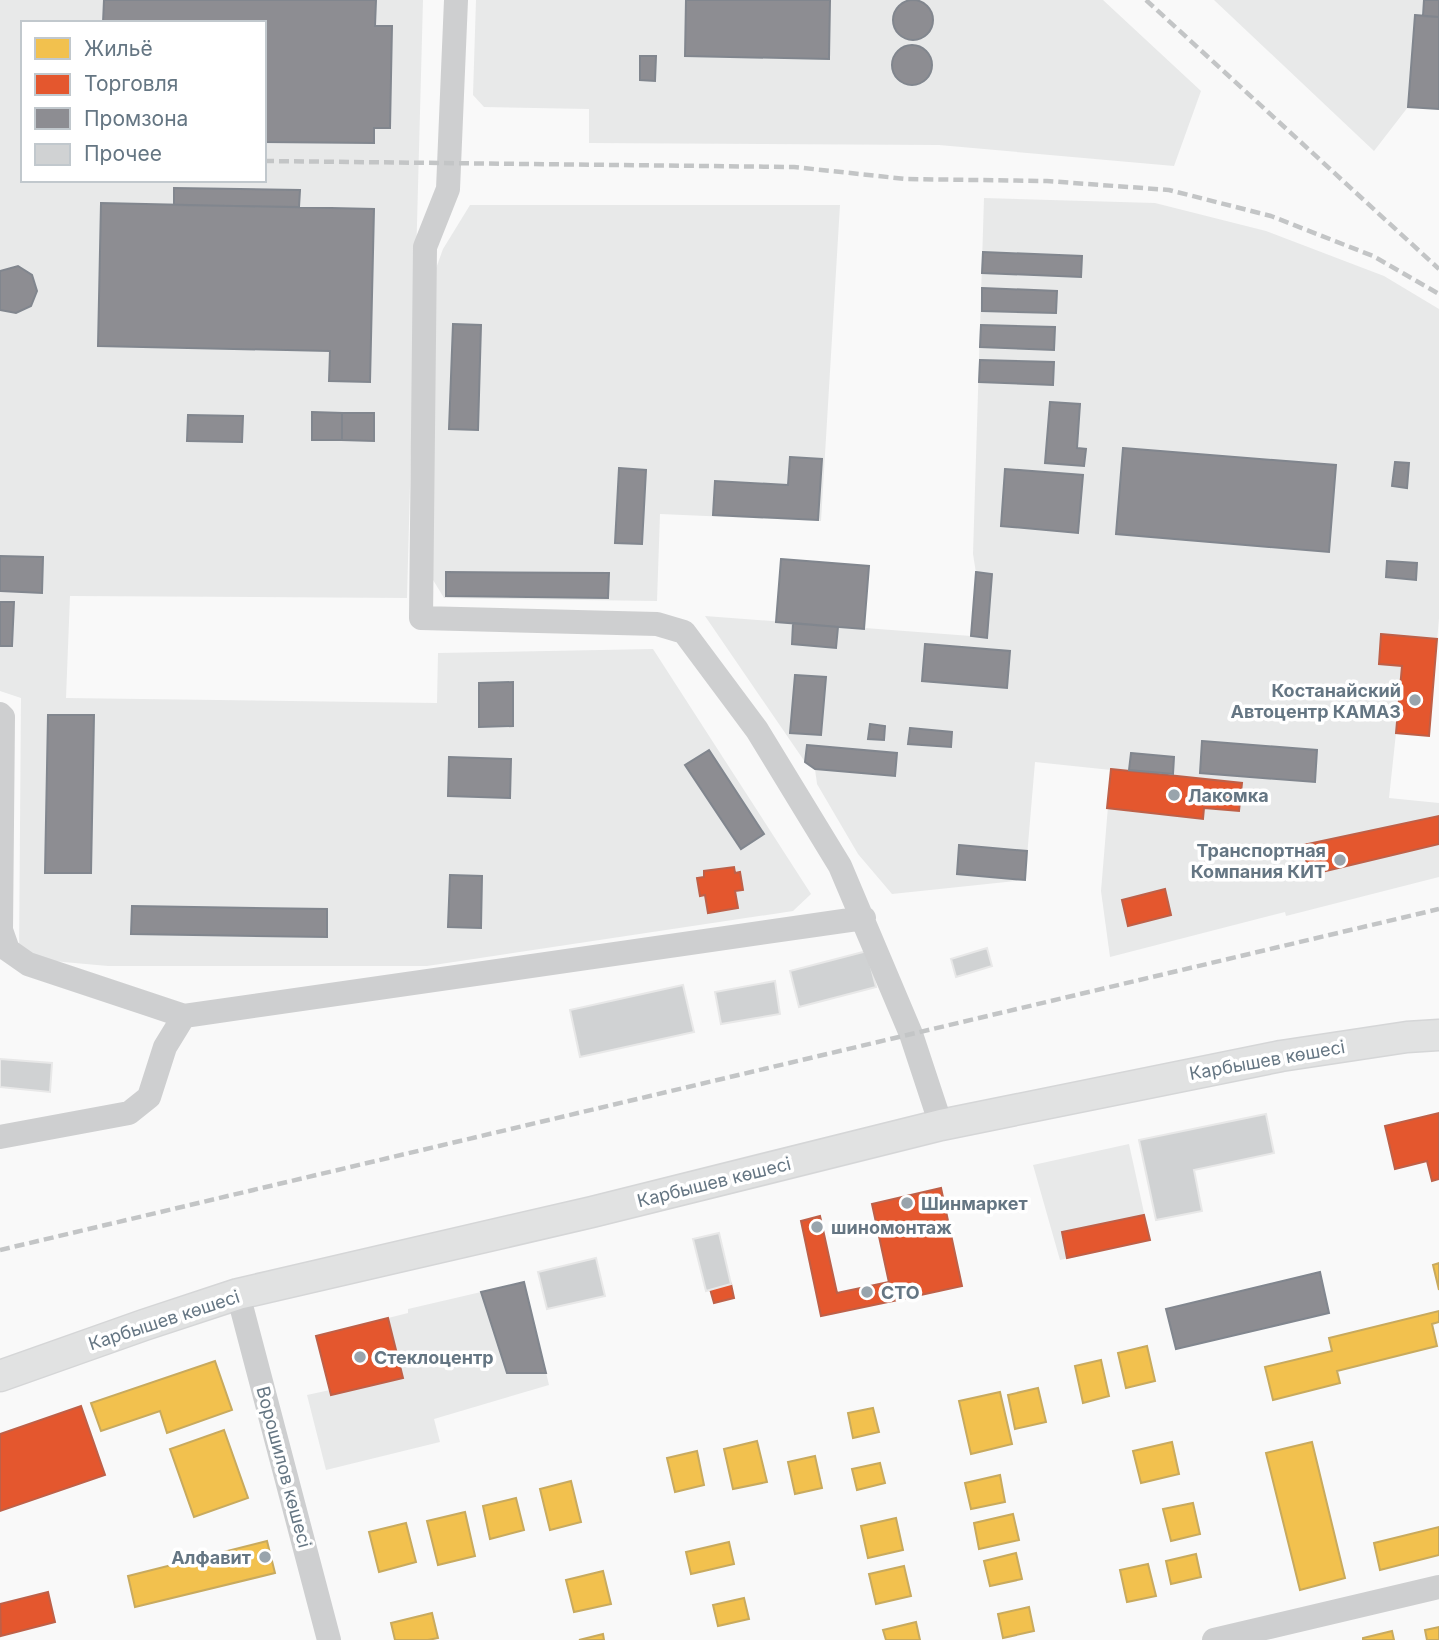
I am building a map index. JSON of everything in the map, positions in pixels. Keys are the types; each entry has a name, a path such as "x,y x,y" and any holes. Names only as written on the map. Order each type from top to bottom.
{"main road":[{"name":"Карбышев көшесі","path":"0,1376 238,1294 592,1212 941,1125 1281,1056 1407,1037 1439,1035"}],"street":[{"path":"456,0 448,189 425,247 421,618 657,624 684,632 757,730 840,866 911,1034 941,1125"},
{"path":"0,714 3,717 1,930 8,950 28,964 184,1016 864,918"},
{"path":"0,1138 129,1113 149,1097 165,1047 184,1016"},
{"name":"Ворошилов көшесі","path":"238,1294 329,1640"},
{"path":"1213,1640 1439,1587"}],"shaded area":[{"path":"0,0 423,0 407,598 70,596 66,698 437,703 438,653 653,649 811,894 793,911 427,966 108,966 19,958 21,698 0,691"},
{"path":"476,0 1103,0 1201,91 1174,166 939,145 589,143 589,109 484,107 473,95"},
{"path":"1214,0 1424,0 1423,16 1415,15 1408,107 1374,151"},
{"path":"984,198 1155,203 1266,231 1384,276 1439,309 1439,618 1429,736 1396,733 1389,798 1439,803 1439,877 1286,916 1285,912 1110,957 1101,891 1111,770 1035,762 1025,880 892,894 858,854 817,784 815,769 805,762 705,616 971,636 976,573 973,554"},
{"path":"470,205 840,205 821,521 660,514 657,601 444,598 427,570 434,274 443,249"},
{"path":"1129,1144 1150,1240 1060,1260 1033,1165"},
{"path":"524,1282 549,1385 434,1419 440,1442 326,1470 307,1395 330,1390 331,1395 402,1378 388,1318 408,1313 408,1309"}],"building: Жильё":[{"path":"1439,1263 1439,1290 1433,1265"},
{"path":"1439,1311 1439,1322 1432,1324 1437,1346 1337,1371 1340,1383 1273,1400 1265,1367 1332,1351 1329,1338"},
{"path":"1147,1346 1155,1381 1126,1388 1118,1353"},
{"path":"1101,1360 1109,1396 1083,1403 1075,1366"},
{"path":"215,1361 232,1410 167,1433 160,1411 101,1431 91,1403"},
{"path":"1038,1388 1046,1422 1015,1429 1008,1395"},
{"path":"1000,1392 1012,1444 971,1454 959,1401"},
{"path":"873,1408 879,1432 853,1438 848,1413"},
{"path":"224,1430 248,1498 194,1517 170,1449"},
{"path":"757,1441 767,1482 733,1489 724,1449"},
{"path":"1172,1442 1179,1474 1141,1483 1133,1451"},
{"path":"1312,1442 1345,1578 1300,1590 1266,1453"},
{"path":"697,1451 704,1485 675,1492 667,1458"},
{"path":"815,1456 822,1488 795,1494 788,1462"},
{"path":"880,1463 885,1483 857,1490 852,1469"},
{"path":"1000,1475 1005,1502 971,1509 965,1483"},
{"path":"571,1481 581,1522 550,1530 540,1489"},
{"path":"516,1498 524,1530 490,1539 483,1506"},
{"path":"1193,1503 1200,1534 1171,1541 1163,1509"},
{"path":"465,1512 475,1556 438,1565 427,1521"},
{"path":"1013,1514 1019,1540 979,1549 974,1523"},
{"path":"896,1518 903,1550 868,1558 861,1526"},
{"path":"406,1523 416,1562 379,1572 369,1532"},
{"path":"1439,1527 1439,1555 1380,1570 1374,1543"},
{"path":"267,1541 275,1573 135,1607 128,1576"},
{"path":"729,1542 734,1564 691,1574 686,1552"},
{"path":"1016,1553 1022,1579 990,1586 984,1561"},
{"path":"1196,1554 1201,1577 1171,1584 1166,1561"},
{"path":"1148,1564 1156,1596 1127,1602 1120,1570"},
{"path":"904,1566 911,1596 876,1604 869,1574"},
{"path":"603,1571 611,1604 574,1612 566,1580"},
{"path":"744,1598 749,1619 718,1626 713,1605"},
{"path":"1029,1607 1034,1631 1003,1638 998,1614"},
{"path":"432,1613 438,1638 395,1640 391,1623"},
{"path":"916,1622 920,1640 886,1640 883,1630"},
{"path":"1439,1627 1439,1640 1427,1640 1425,1630"},
{"path":"1392,1631 1394,1640 1363,1640 1363,1638"},
{"path":"603,1634 604,1640 579,1640"}],"building: Торговля":[{"name":"Костанайский Автоцентр КАМАЗ","path":"1381,634 1437,639 1429,736 1396,733 1402,666 1379,664"},
{"name":"Лакомка","path":"1111,769 1242,783 1239,811 1204,808 1203,819 1107,808"},
{"name":"Транспортная Компания КИТ","path":"1439,816 1439,844 1309,875 1303,845"},
{"path":"734,867 735,873 740,872 743,890 735,891 738,908 708,913 705,895 700,896 697,878 704,877 704,871"},
{"path":"1165,889 1171,915 1128,926 1122,900"},
{"path":"1439,1113 1439,1179 1432,1181 1427,1161 1395,1169 1385,1126"},
{"path":"941,1188 962,1286 893,1301 872,1204"},
{"path":"1144,1215 1150,1240 1067,1258 1062,1232"},
{"path":"820,1216 837,1293 889,1282 893,1301 821,1316 801,1221"},
{"path":"731,1284 734,1298 714,1303 710,1289"},
{"name":"Стеклоцентр","path":"388,1318 403,1378 331,1395 316,1336"},
{"path":"81,1406 105,1475 0,1511 0,1434"},
{"path":"48,1592 55,1622 1,1636 0,1604"}],"building: Промзона":[{"path":"104,0 376,0 375,26 392,26 390,128 374,128 374,143 266,142 266,21 103,21"},
{"path":"686,0 830,0 829,59 685,56"},
{"path":"913,0 921,1 927,6 932,12 932,28 927,34 921,39 913,40 905,39 899,34 894,28 893,20 894,12 899,6 905,1"},
{"path":"1424,0 1439,0 1439,17 1423,16"},
{"path":"1415,15 1439,17 1439,109 1408,107"},
{"path":"912,45 920,46 926,51 931,57 931,73 926,79 920,84 912,85 904,84 898,79 893,73 892,65 893,57 898,51 904,46"},
{"path":"640,56 656,56 655,81 640,80"},
{"path":"174,188 300,190 299,207 174,205"},
{"path":"101,203 374,209 370,382 329,381 330,351 98,346"},
{"path":"983,252 1082,256 1081,277 982,273"},
{"path":"18,266 32,275 37,291 31,306 16,313 0,310 0,271"},
{"path":"982,288 1057,291 1056,313 982,311"},
{"path":"453,324 481,325 478,430 449,429"},
{"path":"981,325 1055,327 1054,350 980,347"},
{"path":"980,360 1054,362 1053,385 979,382"},
{"path":"1050,402 1080,404 1077,448 1086,449 1084,466 1045,463"},
{"path":"312,412 342,413 342,440 312,440"},
{"path":"342,413 374,413 374,441 342,440"},
{"path":"188,415 243,416 242,442 187,441"},
{"path":"1123,448 1336,465 1329,552 1116,534"},
{"path":"790,457 822,459 818,520 713,515 715,481 788,485"},
{"path":"1395,462 1409,463 1407,488 1392,486"},
{"path":"619,468 646,470 642,544 615,543"},
{"path":"1005,469 1083,475 1078,533 1001,526"},
{"path":"0,556 43,557 42,593 0,591"},
{"path":"781,559 869,566 864,629 776,622"},
{"path":"1387,561 1417,563 1416,580 1386,577"},
{"path":"446,572 609,573 608,598 446,596"},
{"path":"976,572 992,574 987,638 971,636"},
{"path":"0,602 14,602 12,646 0,646"},
{"path":"793,623 838,627 836,648 792,644"},
{"path":"925,644 1010,651 1007,688 922,681"},
{"path":"795,675 826,677 821,735 790,733"},
{"path":"513,682 513,726 479,727 479,683"},
{"path":"48,715 94,715 91,873 45,873"},
{"path":"870,724 885,726 884,740 868,739"},
{"path":"910,728 952,732 951,747 908,744"},
{"path":"1202,741 1317,750 1315,782 1200,773"},
{"path":"807,745 897,753 895,776 815,769 805,762"},
{"path":"709,750 764,834 741,849 685,765"},
{"path":"1131,753 1174,757 1173,774 1129,770"},
{"path":"449,757 511,759 510,798 448,796"},
{"path":"959,845 1027,851 1025,880 957,874"},
{"path":"450,875 482,876 481,928 448,927"},
{"path":"132,906 327,909 327,937 131,934"},
{"path":"1320,1272 1329,1313 1176,1349 1166,1309"},
{"path":"524,1282 546,1373 507,1373 481,1292"}],"building: Прочее":[{"path":"987,948 992,966 956,977 951,959"},
{"path":"867,951 876,987 799,1007 790,971"},
{"path":"775,981 780,1014 721,1024 715,992"},
{"path":"683,985 694,1032 580,1057 570,1010"},
{"path":"0,1059 52,1063 50,1092 0,1087"},
{"path":"1266,1114 1274,1153 1194,1170 1202,1211 1156,1220 1139,1140"},
{"path":"719,1233 731,1284 706,1291 693,1239"},
{"path":"596,1258 605,1296 547,1309 538,1272"}],"railway":[{"path":"1146,0 1439,269"},
{"path":"266,161 794,167 906,179 1047,181 1169,190 1271,216 1373,256 1439,294"},
{"path":"0,1250 1439,909"}],"place":[{"name":"Костанайский Автоцентр КАМАЗ","path":"1415,700"},
{"name":"Лакомка","path":"1174,795"},
{"name":"Транспортная Компания КИТ","path":"1340,860"},
{"name":"Шинмаркет","path":"907,1203"},
{"name":"шиномонтаж","path":"817,1227"},
{"name":"СТО","path":"867,1292"},
{"name":"Стеклоцентр","path":"360,1357"},
{"name":"Алфавит","path":"265,1557"}]}
